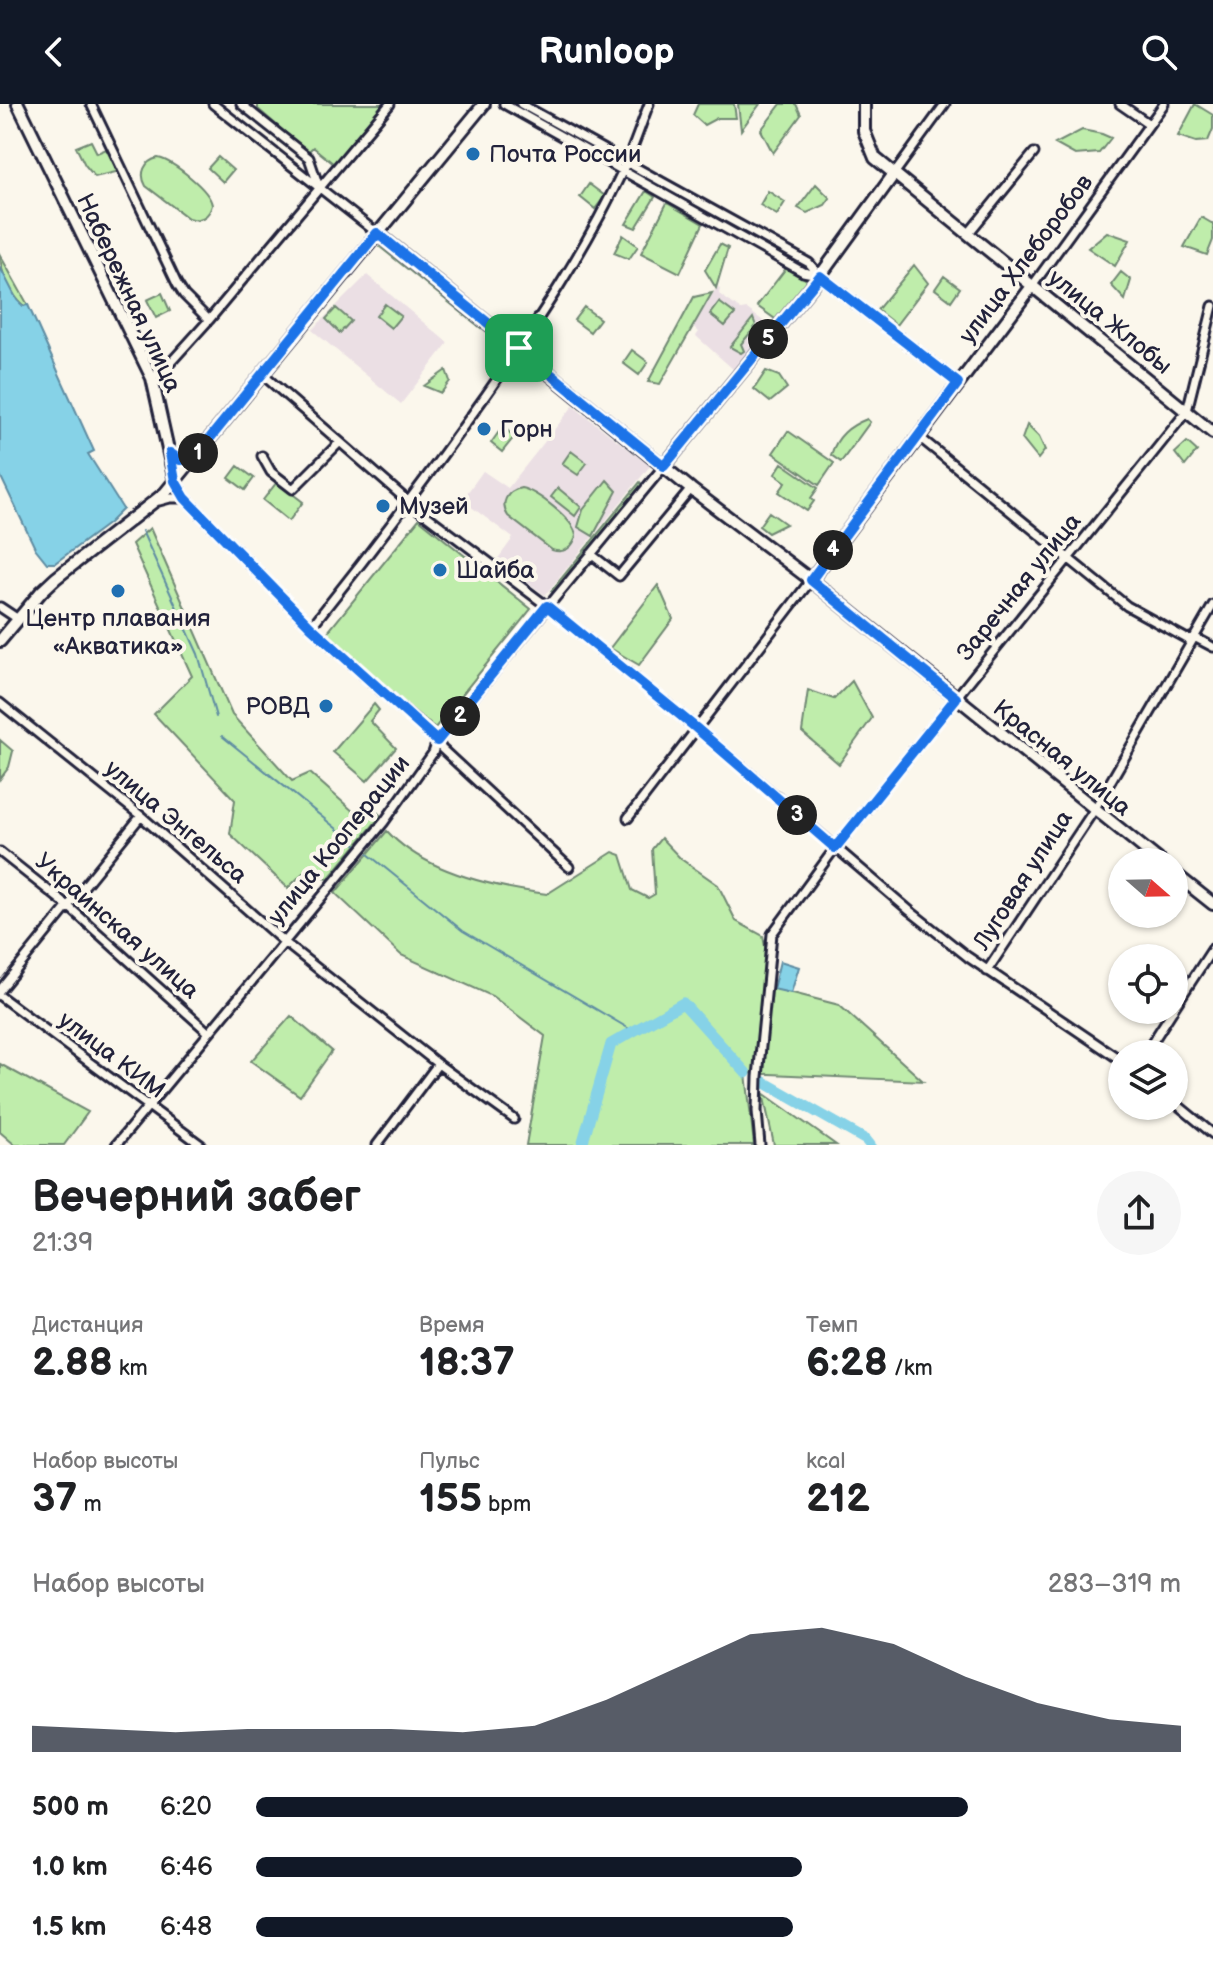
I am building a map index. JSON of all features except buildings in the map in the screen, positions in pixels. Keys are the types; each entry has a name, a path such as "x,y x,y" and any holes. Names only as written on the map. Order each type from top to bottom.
{"street":[{"name":"Набережная улица","path":"18,104 152,378 175,481 185,498 311,627 569,867"},
{"path":"91,104 180,290 209,320"},
{"path":"213,104 377,233"},
{"path":"241,104 309,158 320,189"},
{"path":"152,378 162,372 209,320 390,104"},
{"path":"0,641 56,578 150,505 175,481 484,104"},
{"path":"504,104 809,263 820,276 958,383"},
{"path":"521,104 625,166"},
{"path":"311,627 410,503 519,348 579,253 625,166 649,104"},
{"name":"улица Жлобы","path":"864,104 864,131 875,158 1213,433"},
{"name":"улица Кооперации","path":"116,1145 384,822 433,753 437,741 820,276 945,104"},
{"path":"1120,104 1149,124"},
{"name":"улица Хлеборобов","path":"628,818 1033,285 1164,104"},
{"path":"968,234 1034,153"},
{"name":"Красная улица","path":"377,233 691,489 811,580 1143,848"},
{"name":"Заречная улица","path":"760,1145 758,1077 772,934 835,848 1187,411 1213,306"},
{"path":"262,374 410,503 547,606 696,728 910,911 987,971 1108,1052"},
{"path":"918,436 1127,606 1187,639 1194,637 1213,647"},
{"path":"262,456 271,472 293,489 340,442"},
{"path":"170,453 180,460 193,459"},
{"path":"591,554 619,576 691,489"},
{"path":"150,505 170,498 185,498"},
{"name":"Луговая улица","path":"987,971 1094,810 1213,605"},
{"path":"0,607 18,619"},
{"name":"улица Энгельса","path":"0,703 141,816 284,942 438,1064 514,1119"},
{"path":"0,993 141,816"},
{"name":"Украинская улица","path":"0,852 68,906 208,1032"},
{"path":"1188,884 1213,904"},
{"path":"1188,986 1213,948"},
{"name":"улица КИМ","path":"0,993 201,1145"},
{"path":"377,1145 438,1064"},
{"path":"1188,1113 1213,1134"}],"shaded area":[{"path":"367,275 448,343 401,404 312,330"},
{"path":"717,287 720,288 719,294 770,326 734,370 696,336 699,332 693,326"},
{"path":"573,406 650,466 545,595 497,560 513,538 462,500 483,471 508,488"}],"green space":[{"path":"258,104 383,104 334,164 313,147 308,152 258,109"},
{"path":"698,104 734,104 736,118 717,118 704,125 693,115"},
{"path":"738,104 760,104 741,130"},
{"path":"781,104 796,104 801,115 773,153 761,130"},
{"path":"1195,104 1213,115 1213,129 1208,141 1196,142 1178,136"},
{"path":"1082,130 1111,138 1099,153 1075,155 1055,144"},
{"path":"91,141 97,153 109,148 120,171 95,177 76,147"},
{"path":"218,157 233,170 223,182 208,168"},
{"path":"158,158 181,170 205,192 212,205 206,215 200,219 188,218 146,186 144,169 149,162"},
{"path":"589,184 605,196 595,209 580,197"},
{"path":"816,184 830,198 825,205 807,213 798,208"},
{"path":"646,191 655,197 636,228 626,224"},
{"path":"768,191 785,202 777,215 760,205"},
{"path":"667,203 703,224 680,273 641,253"},
{"path":"1201,217 1213,224 1213,240 1207,255 1184,247"},
{"path":"1107,232 1130,240 1115,266 1088,248"},
{"path":"623,235 638,246 629,259 614,253"},
{"path":"386,244 484,324 481,328 380,247"},
{"path":"720,244 728,248 716,288 705,270"},
{"path":"0,255 28,305 24,306 11,289"},
{"path":"914,265 928,283 896,325 877,310"},
{"path":"787,267 808,281 778,321 757,306"},
{"path":"1121,272 1131,280 1125,300 1111,285"},
{"path":"944,276 960,288 951,301 935,289"},
{"path":"162,293 170,311 156,318 147,300"},
{"path":"712,293 660,384 648,382 694,297"},
{"path":"719,302 735,314 725,326 710,314"},
{"path":"385,304 401,316 391,328 376,316"},
{"path":"584,307 600,319 590,332 574,320"},
{"path":"336,308 351,321 340,333 326,319"},
{"path":"753,318 756,326 741,344 744,351 741,353 730,347"},
{"path":"632,350 648,362 639,375 623,363"},
{"path":"446,370 450,381 441,393 424,386"},
{"path":"766,371 779,376 787,388 770,402 754,389"},
{"path":"867,419 870,422 841,462 831,455 844,432"},
{"path":"1027,425 1039,437 1045,450 1038,459 1022,439"},
{"path":"503,426 514,437 502,452 491,443"},
{"path":"788,431 834,463 819,485 773,453"},
{"path":"1187,442 1197,451 1185,466 1175,453"},
{"path":"571,451 587,463 578,475 562,464"},
{"path":"782,463 818,488 807,511 779,492 786,482 775,474"},
{"path":"238,466 254,478 245,490 229,478"},
{"path":"607,480 617,491 593,536 578,527 583,510"},
{"path":"277,482 303,502 289,521 263,500"},
{"path":"640,482 644,487 555,594 551,591"},
{"path":"521,488 545,500 569,522 576,536 570,547 552,550 508,516 506,499"},
{"path":"558,488 581,507 575,516 551,497"},
{"path":"769,512 786,524 768,533 759,526"},
{"path":"419,519 531,609 435,728 323,638"},
{"path":"150,528 232,715 292,781 310,773 365,822 376,811 381,816 328,879 305,871 288,888 230,834 235,800 154,714 192,676 132,544"},
{"path":"658,585 673,619 639,665 610,648"},
{"path":"852,681 872,718 839,764 802,732 808,690 834,699"},
{"path":"374,704 379,710 370,721 396,748 367,781 333,752"},
{"path":"0,740 13,751 9,767 0,779"},
{"path":"387,831 402,845 440,867 482,882 547,894 613,852 621,855 632,890 648,898 655,894 652,849 661,838 681,859 718,885 736,921 763,936 773,988 839,1005 923,1081 746,1073 754,1145 526,1145 545,1036 492,996 401,955 335,893"},
{"path":"291,1016 332,1051 300,1096 251,1061"},
{"path":"0,1064 88,1112 64,1145 15,1145 0,1132"},
{"path":"763,1093 836,1145 774,1145"}],"water":[{"path":"0,267 17,300 23,306 28,305 94,451 88,454 123,509 55,563 47,563 35,548 0,475"},
{"path":"780,961 799,967 791,993 773,989"}],"waterway":[{"path":"142,531 198,654 216,717"},
{"path":"222,736 358,846"},
{"path":"368,854 463,931 633,1031"},
{"path":"582,1145 611,1044 683,1003 746,1073"},
{"path":"762,1081 870,1145"}],"place":[{"name":"Почта России","path":"473,154"},
{"name":"Горн","path":"484,429"},
{"name":"Музей","path":"383,506"},
{"name":"Шайба","path":"440,570"},
{"name":"Центр плавания «Акватика»","path":"118,591"},
{"name":"РОВД","path":"326,706"}],"route":[{"path":"377,233 519,348 664,466 820,276 958,383 811,580 956,698 835,848 696,728 547,606 437,741 311,627 185,498 175,481 170,453 180,460 193,459 377,233"}]}
